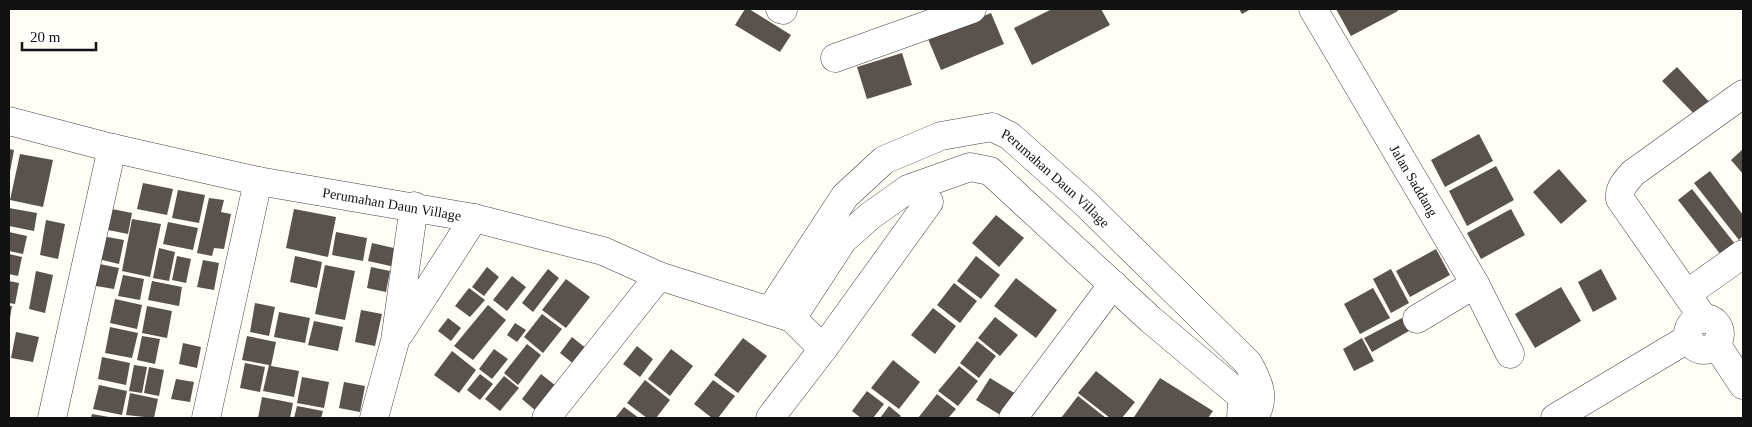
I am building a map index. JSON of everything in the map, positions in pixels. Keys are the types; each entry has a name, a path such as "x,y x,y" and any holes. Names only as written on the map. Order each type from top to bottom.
{"street":[{"path":"835,58 972,9"},
{"name":"Jalan Saddang","path":"1313,9 1475,284 1510,354"},
{"path":"1696,328 1688,293 1620,199 1620,192 1633,174 1743,94"},
{"name":"Perumahan Daun Village","path":"9,121 112,148 258,180 474,218 603,251 659,276 781,314"},
{"name":"Perumahan Daun Village","path":"781,314 845,196 884,160 941,136 992,128 1010,136 1085,203 1248,364 1260,386 1251,413"},
{"path":"52,418 112,148"},
{"name":"Perumahan Daun Village","path":"781,314 843,240 870,216 908,189 970,167 990,171 1150,319 1239,394 1251,413"},
{"path":"206,418 258,180"},
{"path":"770,418 929,202"},
{"path":"374,418 395,341 414,206"},
{"path":"395,341 474,218"},
{"path":"1688,293 1743,254"},
{"path":"546,418 659,276"},
{"path":"1013,418 1113,284"},
{"path":"1417,318 1475,284"},
{"path":"781,314 822,349"},
{"path":"1555,418 1696,328 1715,323 1720,333 1716,344 1743,385"}],"building":[{"path":"745,9 749,9 791,35 780,52 735,25"},
{"path":"1052,9 1101,9 1110,25 1032,65 1014,28"},
{"path":"1239,9 1251,9 1242,14"},
{"path":"1336,9 1397,9 1398,11 1351,36"},
{"path":"991,13 1004,44 941,70 928,39"},
{"path":"902,53 912,85 867,99 857,67"},
{"path":"1677,67 1712,105 1698,118 1662,81"},
{"path":"1479,134 1493,161 1445,187 1431,160"},
{"path":"9,149 14,150 10,172 9,172"},
{"path":"1743,149 1743,174 1731,160"},
{"path":"20,154 53,160 43,207 10,200"},
{"path":"1496,166 1514,200 1467,226 1449,191"},
{"path":"1559,169 1587,201 1561,224 1533,192"},
{"path":"1710,171 1743,215 1743,236 1739,240 1694,183"},
{"path":"143,183 173,189 167,215 137,209"},
{"path":"1692,189 1735,244 1721,255 1678,200"},
{"path":"178,190 205,195 199,223 172,218"},
{"path":"209,198 224,200 221,212 231,214 224,249 214,248 212,256 197,253"},
{"path":"9,208 37,213 34,231 9,226"},
{"path":"112,209 132,213 128,234 108,230"},
{"path":"294,209 336,217 328,257 286,248"},
{"path":"1511,209 1525,235 1481,259 1467,233"},
{"path":"996,215 1024,238 999,267 972,243"},
{"path":"132,219 161,224 150,277 122,271"},
{"path":"46,220 65,224 58,259 40,255"},
{"path":"168,222 198,228 193,250 163,244"},
{"path":"9,232 27,236 23,254 9,251"},
{"path":"336,232 367,238 363,261 332,255"},
{"path":"102,236 124,240 119,264 98,259"},
{"path":"372,243 398,249 395,267 368,261"},
{"path":"159,248 175,252 169,281 153,278"},
{"path":"1436,249 1450,275 1410,297 1396,271"},
{"path":"9,254 22,257 18,276 9,274"},
{"path":"177,256 191,259 186,283 172,280"},
{"path":"295,256 322,262 317,288 290,282"},
{"path":"976,256 1000,275 981,299 957,281"},
{"path":"203,260 219,263 214,290 197,287"},
{"path":"95,263 119,268 114,289 90,285"},
{"path":"325,265 355,271 345,320 315,314"},
{"path":"371,267 390,271 386,292 367,288"},
{"path":"487,267 499,277 484,296 472,287"},
{"path":"548,269 559,278 533,312 522,303"},
{"path":"1391,269 1409,303 1391,313 1373,279"},
{"path":"1601,269 1617,299 1593,312 1578,282"},
{"path":"36,271 53,275 45,313 29,309"},
{"path":"123,275 144,279 140,300 118,296"},
{"path":"512,276 526,287 507,311 493,300"},
{"path":"1016,278 1057,310 1036,338 994,306"},
{"path":"566,279 590,297 566,328 542,310"},
{"path":"9,281 19,283 15,304 9,303"},
{"path":"152,281 182,287 179,306 148,300"},
{"path":"954,283 977,301 960,323 937,305"},
{"path":"1561,287 1581,321 1535,348 1515,314"},
{"path":"469,288 485,300 470,317 455,306"},
{"path":"1373,288 1390,318 1360,334 1344,304"},
{"path":"115,299 142,305 137,329 110,323"},
{"path":"255,303 275,307 269,336 250,332"},
{"path":"488,305 506,320 473,360 454,346"},
{"path":"9,306 12,306 10,318 9,318"},
{"path":"147,306 172,311 167,338 142,333"},
{"path":"933,308 956,326 935,354 911,335"},
{"path":"361,310 382,314 375,346 355,342"},
{"path":"279,312 310,318 305,343 274,337"},
{"path":"542,314 562,329 543,353 524,337"},
{"path":"995,317 1018,335 1000,356 978,338"},
{"path":"448,318 461,328 451,341 438,331"},
{"path":"1402,318 1409,331 1372,352 1364,338"},
{"path":"314,321 343,327 338,351 308,345"},
{"path":"515,323 526,330 517,342 507,335"},
{"path":"110,327 138,333 132,358 105,353"},
{"path":"16,332 39,337 33,362 11,358"},
{"path":"142,336 160,339 155,364 137,360"},
{"path":"247,336 276,342 271,366 299,371 294,397 263,391 269,365 242,360"},
{"path":"572,337 587,349 575,365 560,353"},
{"path":"743,338 767,356 738,393 714,375"},
{"path":"1362,338 1374,361 1354,371 1343,349"},
{"path":"977,341 996,356 979,378 960,363"},
{"path":"183,343 201,347 197,368 179,364"},
{"path":"527,344 541,355 518,385 504,373"},
{"path":"637,346 653,359 640,377 623,364"},
{"path":"494,349 508,359 492,379 479,369"},
{"path":"671,349 693,366 670,396 648,379"},
{"path":"452,351 476,370 459,393 434,375"},
{"path":"102,357 130,363 126,385 98,379"},
{"path":"893,360 920,382 899,409 871,388"},
{"path":"245,363 265,367 260,392 240,388"},
{"path":"134,365 147,367 142,393 129,391"},
{"path":"959,366 978,381 958,406 938,391"},
{"path":"149,367 164,370 159,396 144,393"},
{"path":"1096,371 1135,402 1122,418 1110,418 1078,393"},
{"path":"480,374 493,384 480,400 467,390"},
{"path":"541,374 556,386 536,411 522,399"},
{"path":"504,376 519,388 500,411 485,399"},
{"path":"302,377 329,382 324,408 297,403"},
{"path":"990,378 1016,394 1002,416 976,400"},
{"path":"1160,378 1213,411 1208,418 1134,417"},
{"path":"176,379 194,382 190,402 171,399"},
{"path":"645,380 670,400 656,418 647,418 627,403"},
{"path":"713,380 735,396 718,418 712,418 694,404"},
{"path":"344,382 365,386 360,412 339,408"},
{"path":"99,385 127,391 122,415 93,409"},
{"path":"867,391 884,404 873,418 861,418 852,411"},
{"path":"130,393 158,399 154,418 126,415"},
{"path":"937,394 956,409 948,418 918,418"},
{"path":"1078,396 1106,418 1061,418"},
{"path":"262,397 293,403 290,418 258,418"},
{"path":"297,406 323,411 321,418 294,418"},
{"path":"889,406 901,416 899,418 880,418"},
{"path":"624,407 639,418 615,418"},
{"path":"92,414 109,417 109,418 91,418"}]}
